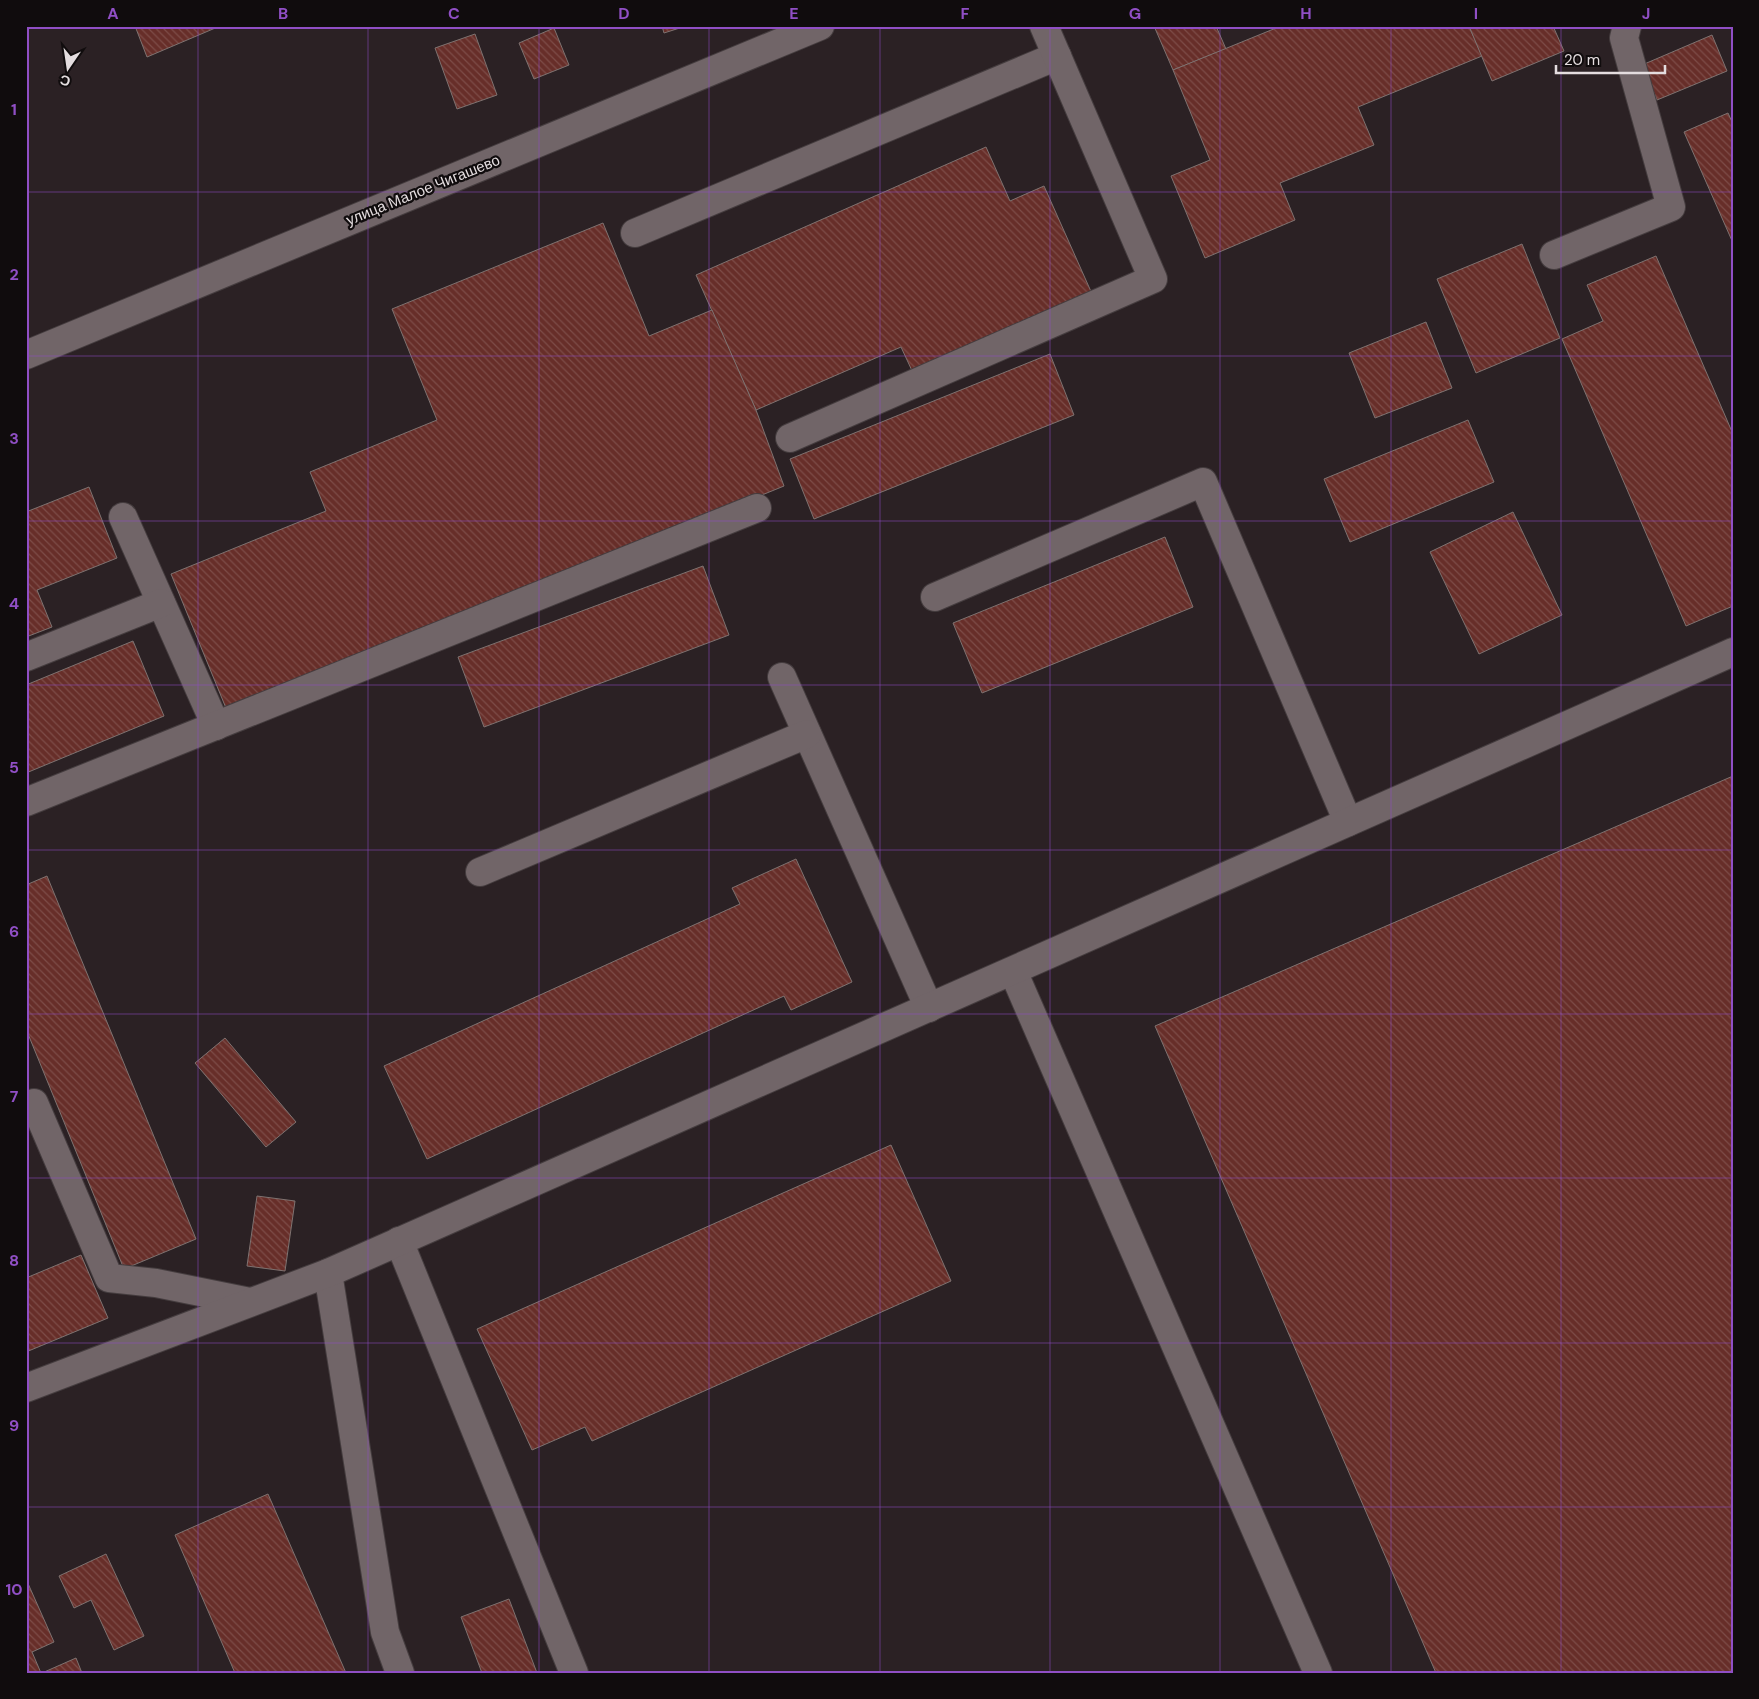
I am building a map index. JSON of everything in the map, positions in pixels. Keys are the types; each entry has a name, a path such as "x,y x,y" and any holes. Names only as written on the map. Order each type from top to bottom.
{"street":[{"name":"улица Малое Чигашево","path":"26,354 820,26"},
{"path":"790,438 1153,279 1044,26"},
{"path":"1554,255 1670,206 1624,38 1627,26"},
{"path":"635,233 1057,56"},
{"path":"935,598 1203,482 1348,822"},
{"path":"26,802 757,508"},
{"path":"123,517 216,726"},
{"path":"26,657 161,603"},
{"path":"26,1388 328,1273 1733,652"},
{"path":"782,677 929,1008"},
{"path":"480,872 807,734"},
{"path":"1013,970 1318,1673"},
{"path":"34,1103 109,1278 156,1283 250,1302"},
{"path":"398,1242 574,1673"},
{"path":"328,1273 385,1632 400,1673"}],"building":[{"path":"135,26 220,26 147,57"},
{"path":"662,26 686,26 664,33"},
{"path":"1154,26 1216,26 1226,49 1173,70"},
{"path":"1281,26 1469,26 1482,56 1358,107 1374,145 1280,183 1295,220 1205,258 1171,176 1210,160 1173,70"},
{"path":"1469,26 1553,26 1564,51 1492,81"},
{"path":"554,28 569,65 534,79 519,43"},
{"path":"475,34 497,95 457,109 435,48"},
{"path":"1712,35 1727,71 1657,100 1642,65"},
{"path":"1728,113 1733,124 1733,243 1684,132"},
{"path":"986,147 1010,201 1044,186 1093,296 914,375 901,347 756,410 696,275"},
{"path":"603,223 649,336 712,310 756,410 784,486 228,713 171,574 326,511 310,472 437,420 392,309"},
{"path":"1522,244 1560,338 1476,373 1437,279"},
{"path":"1656,256 1733,434 1733,606 1686,626 1562,339 1603,321 1587,285"},
{"path":"1426,322 1452,388 1375,418 1349,353"},
{"path":"1050,354 1074,415 814,519 790,459"},
{"path":"1468,420 1494,482 1350,542 1324,479"},
{"path":"89,487 117,558 37,590 52,627 26,637 26,512"},
{"path":"1513,512 1562,615 1479,654 1430,552"},
{"path":"1165,537 1193,607 982,693 953,623"},
{"path":"703,566 729,635 484,727 458,657"},
{"path":"133,641 164,716 26,773 26,685"},
{"path":"1733,776 1733,1673 1436,1673 1155,1026"},
{"path":"796,859 852,982 791,1010 784,996 427,1159 384,1066 740,904 732,888"},
{"path":"47,876 196,1239 124,1269 26,1029 26,885"},
{"path":"225,1038 296,1122 266,1147 195,1063"},
{"path":"891,1145 951,1281 592,1441 585,1427 532,1450 477,1329"},
{"path":"257,1196 295,1201 285,1271 247,1266"},
{"path":"81,1255 108,1318 26,1352 26,1278"},
{"path":"268,1494 346,1673 235,1673 175,1535"},
{"path":"106,1554 144,1636 114,1650 91,1600 74,1608 59,1576"},
{"path":"26,1579 54,1642 32,1652 41,1673 26,1673"},
{"path":"509,1599 537,1673 482,1673 461,1617"},
{"path":"76,1658 82,1673 42,1673"}]}
